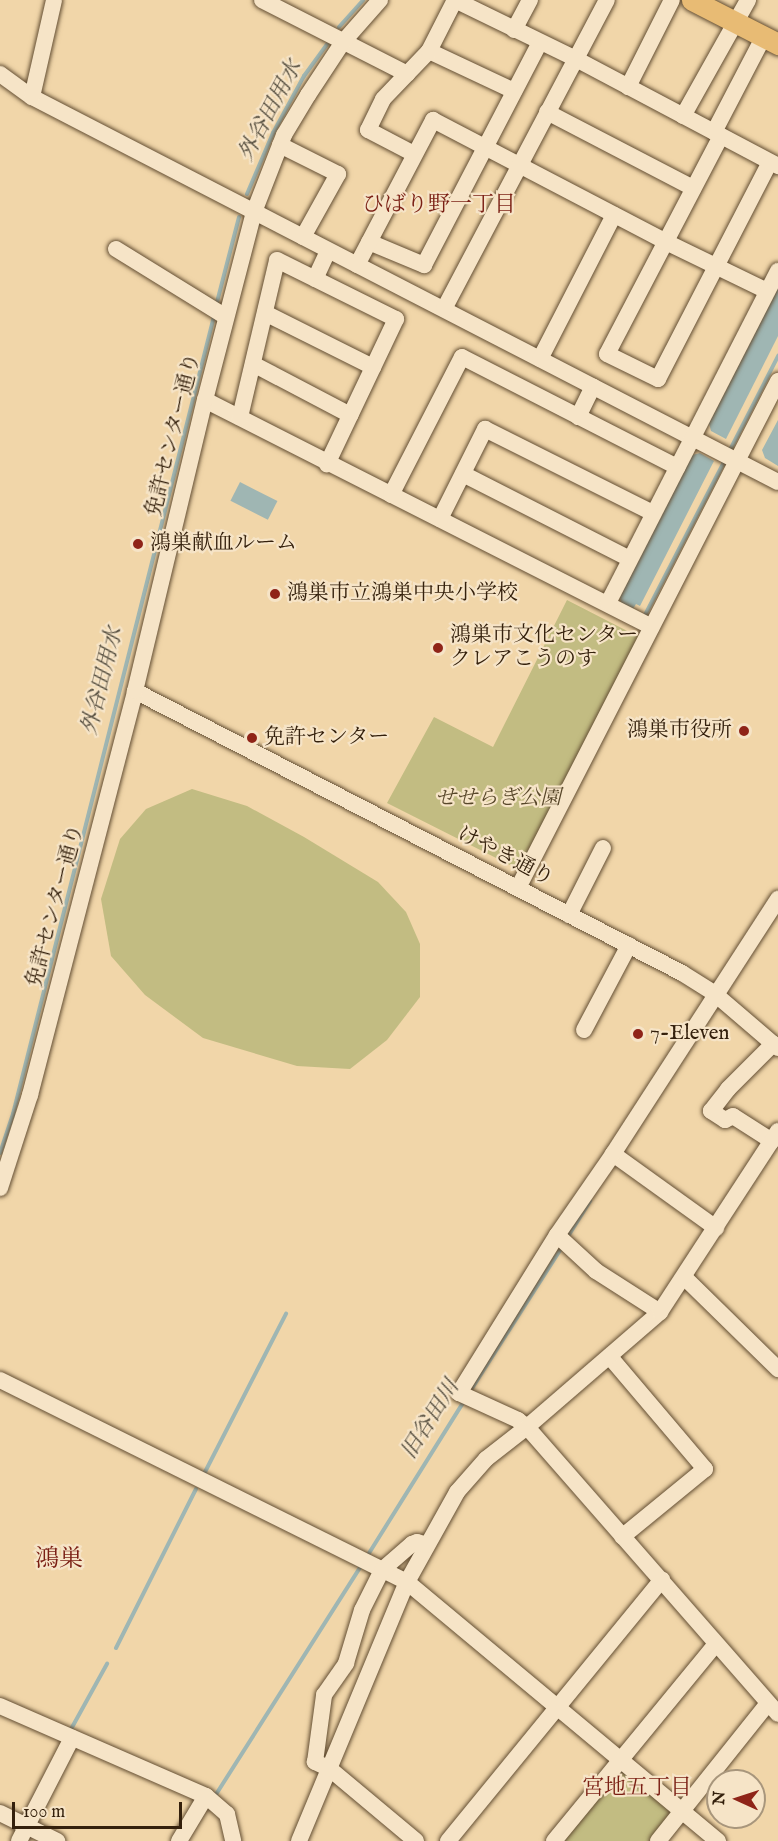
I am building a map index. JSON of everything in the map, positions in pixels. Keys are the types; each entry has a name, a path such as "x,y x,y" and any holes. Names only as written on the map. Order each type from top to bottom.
{"main road":[{"path":"692,0 771,40"}],"street":[{"path":"32,97 54,0"},
{"path":"262,0 407,74"},
{"name":"免許センター通り","path":"0,1188 30,1095 135,691 205,400 254,212 280,145 308,95 343,42 380,0"},
{"path":"414,154 368,130 383,99 429,51 455,0 576,59 628,87 717,134 774,164 716,265 658,379 607,354 693,188 717,134 771,40"},
{"path":"514,30 530,0"},
{"path":"444,309 608,0"},
{"path":"628,87 672,0"},
{"path":"683,116 747,0"},
{"path":"369,242 424,265 540,42"},
{"path":"429,51 514,92"},
{"path":"0,74 32,97 778,482"},
{"path":"547,112 693,188"},
{"path":"357,266 433,120 664,241 767,291"},
{"path":"280,145 338,174 303,237"},
{"path":"540,359 614,215"},
{"path":"116,249 226,317"},
{"path":"315,279 328,250"},
{"path":"240,417 277,260 396,320 327,464"},
{"path":"608,603 778,271"},
{"path":"265,313 373,367"},
{"path":"391,495 462,357 676,467"},
{"path":"253,364 350,415"},
{"path":"518,888 778,381"},
{"path":"578,417 593,386"},
{"path":"205,400 327,464 652,627"},
{"path":"440,519 485,429 653,513"},
{"path":"463,474 630,559"},
{"name":"けやき通り","path":"135,691 628,945 715,994 776,1046"},
{"path":"569,915 603,848"},
{"path":"657,1841 773,1709 527,1427 518,1420 459,1393 557,1235 613,1154 778,899"},
{"path":"584,1030 628,945"},
{"path":"299,1841 323,1765 407,1582 457,1492 477,1467 610,1357 660,1312 775,1136 733,1116 725,1120 711,1111 728,1089 776,1046"},
{"path":"613,1154 716,1228"},
{"path":"557,1235 596,1271 660,1312"},
{"path":"684,1277 778,1370"},
{"path":"610,1357 705,1469 622,1537"},
{"path":"0,1380 407,1582 718,1841"},
{"path":"323,1765 324,1695 346,1663 362,1610 382,1570 412,1544 417,1542 427,1545"},
{"path":"448,1841 662,1580"},
{"path":"554,1841 716,1644"},
{"path":"0,1706 206,1796 227,1814 233,1841"},
{"path":"22,1833 72,1738"},
{"path":"323,1765 416,1841"},
{"path":"179,1841 206,1796"},
{"path":"0,1812 22,1833 57,1841"}],"green space":[{"name":"せせらぎ公園","path":"567,600 639,637 520,870 387,803 434,717 493,747"},
{"path":"192,789 247,806 304,837 378,882 406,912 420,944 420,997 387,1040 350,1069 297,1066 203,1038 145,995 111,956 101,899 120,839 146,809"},
{"path":"621,1770 674,1811 653,1841 562,1841"}],"water":[{"path":"778,288 778,336 726,439 711,431 709,423"},
{"path":"778,420 778,466 765,458 762,450"},
{"path":"700,453 714,461 640,606 636,604 633,609 621,603 620,597 692,455"},
{"path":"240,482 277,501 268,520 230,501"}],"waterway":[{"name":"外谷田用水","path":"339,27 363,0"},
{"name":"外谷田用水","path":"247,194 273,133 304,76 327,44"},
{"name":"外谷田用水","path":"216,306 239,217"},
{"name":"外谷田用水","path":"0,1153 13,1114 214,316"},
{"path":"730,450 778,356"},
{"path":"644,617 725,460"},
{"name":"旧谷田川","path":"567,1238 590,1201"},
{"name":"旧谷田川","path":"469,1393 562,1247"},
{"path":"205,1472 286,1314"},
{"name":"旧谷田川","path":"366,1558 464,1401"},
{"path":"116,1648 196,1489"},
{"name":"旧谷田川","path":"215,1796 362,1564"},
{"path":"70,1731 107,1664"}],"place":[{"name":"鴻巣献血ルーム","path":"138,544"},
{"name":"鴻巣市立鴻巣中央小学校","path":"275,594"},
{"name":"鴻巣市文化センター クレアこうのす","path":"438,648"},
{"name":"鴻巣市役所","path":"744,731"},
{"name":"免許センター","path":"252,738"},
{"name":"7-Eleven","path":"638,1034"}],"district":[{"name":"ひばり野一丁目","path":"439,206"},
{"name":"鴻巣","path":"59,1560"},
{"name":"宮地五丁目","path":"637,1789"}]}
